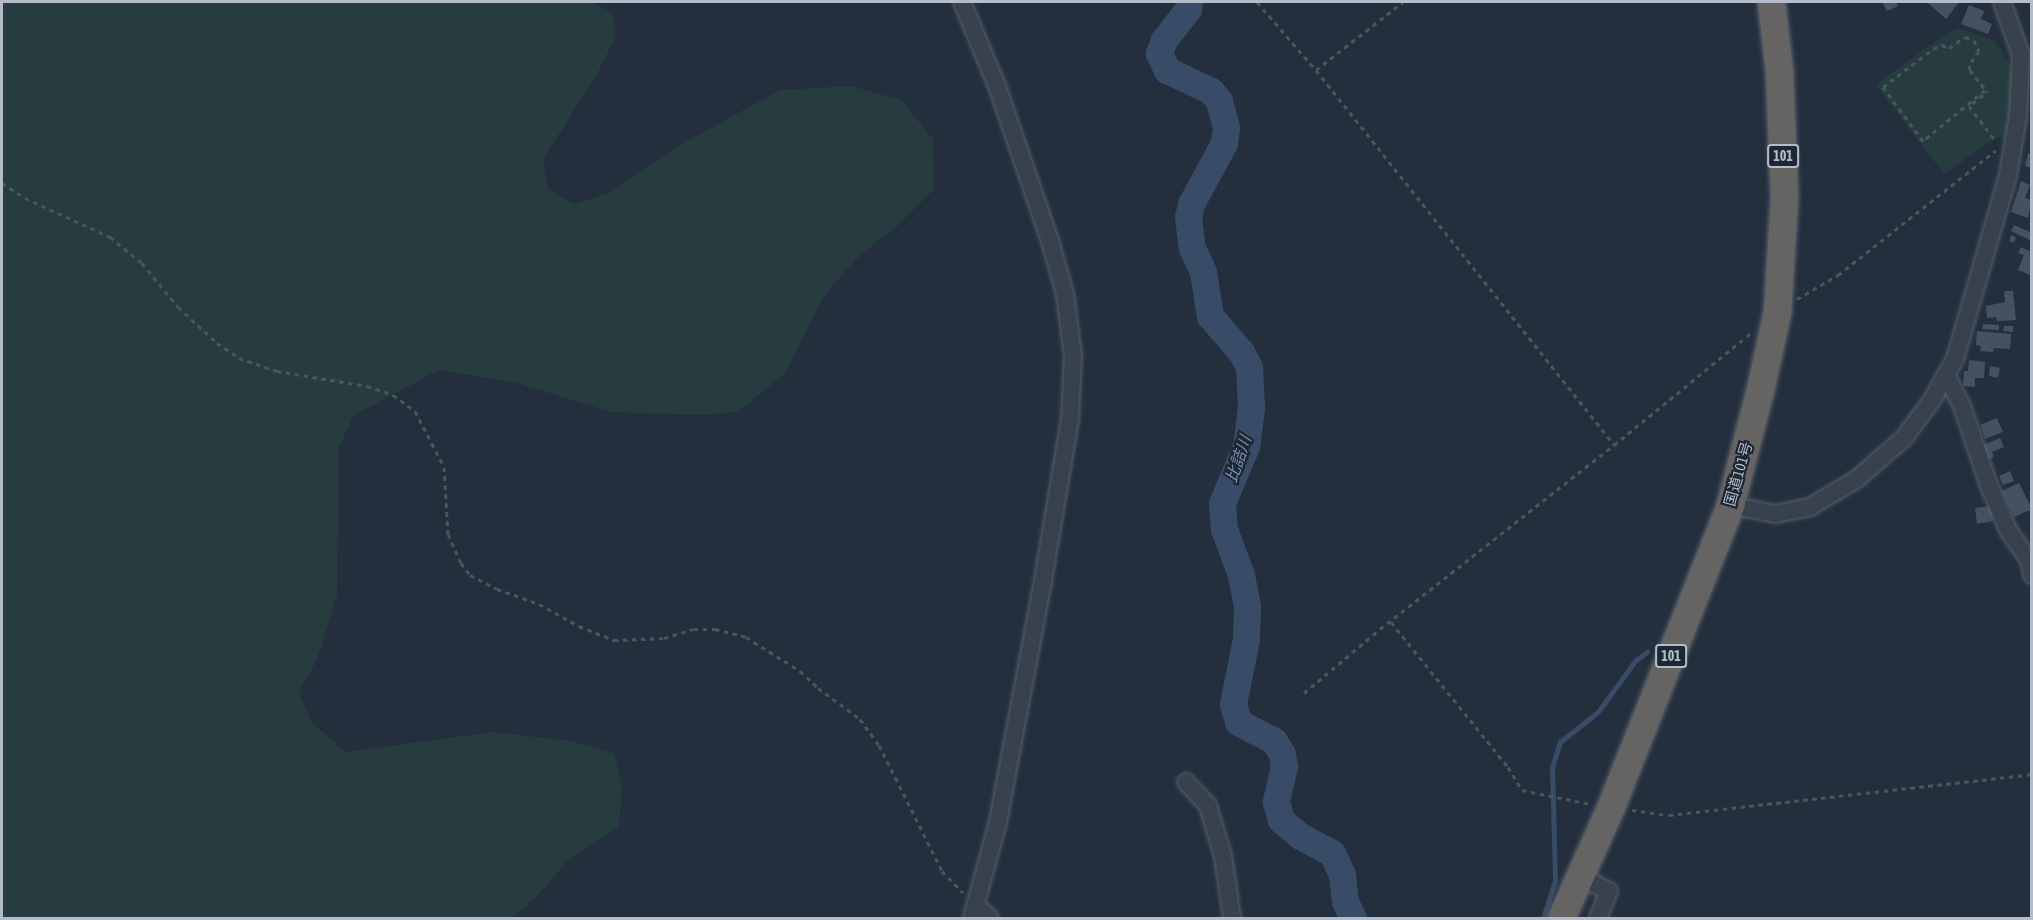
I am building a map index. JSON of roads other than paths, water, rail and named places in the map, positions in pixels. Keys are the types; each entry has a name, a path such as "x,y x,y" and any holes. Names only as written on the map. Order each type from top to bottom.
{"highway":[{"name":"国道101号","path":"1562,918 1611,807 1730,505 1759,394 1777,312 1784,196 1779,71 1771,2"}],"street":[{"path":"963,2 997,86 1050,241 1065,294 1073,356 1070,419 1043,581 998,822 973,912 990,918"},
{"path":"1730,505 1775,514 1810,507 1857,479 1904,438 1955,359 2008,175 2015,136 2026,51 2002,2"},
{"path":"1946,375 1962,406 1988,483 2008,530 2030,561 2031,575"},
{"path":"1186,782 1208,806 1223,856 1232,918"},
{"path":"1581,877 1609,891 1598,918"}],"waterway":[{"name":"比詰川","path":"1189,2 1188,9 1164,40 1159,53 1167,70 1211,91 1219,101 1226,128 1224,143 1191,204 1188,217 1192,248 1203,272 1210,316 1241,352 1249,367 1251,407 1246,446 1222,503 1224,529 1241,575 1247,607 1246,639 1233,704 1238,722 1274,741 1282,754 1284,766 1276,802 1281,820 1300,836 1332,853 1342,874 1345,901 1353,918"},
{"path":"1543,918 1555,880 1552,768 1560,742 1598,712 1635,661 1647,652"}]}
